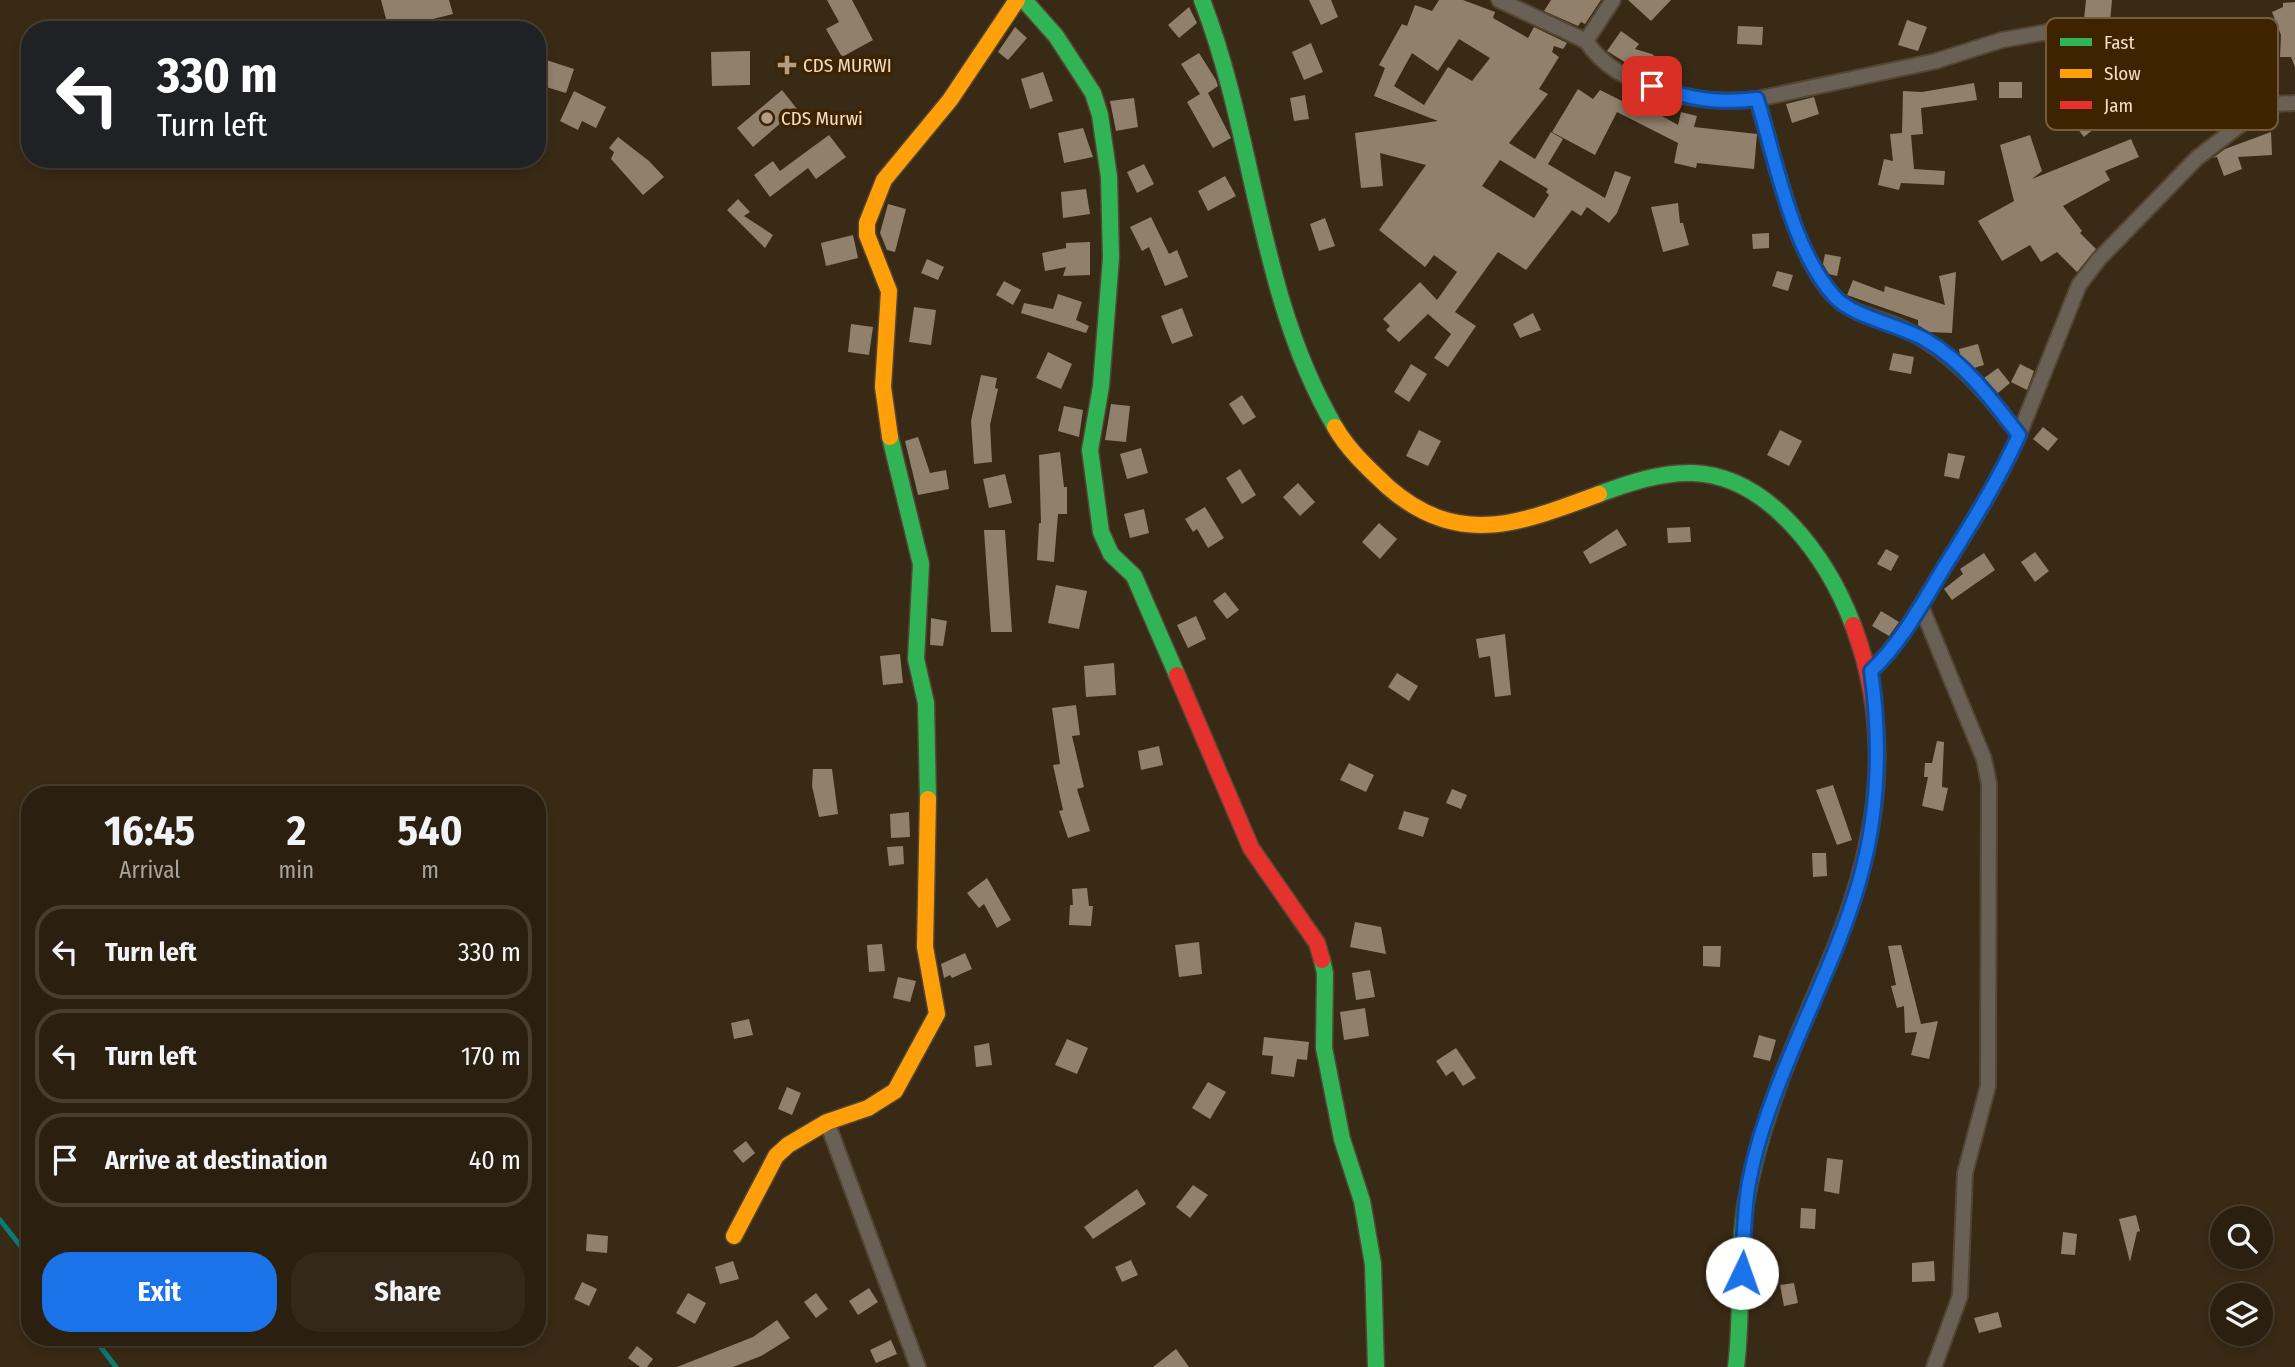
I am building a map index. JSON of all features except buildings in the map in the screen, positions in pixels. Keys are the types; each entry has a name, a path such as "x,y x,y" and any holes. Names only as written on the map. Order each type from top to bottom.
{"street":[{"path":"734,1236 776,1156 788,1145 827,1122 868,1108 895,1091 937,1014 925,947 929,742 926,703 916,659 921,564 887,425 883,387 889,291 867,235 867,223 890,170 950,100 1017,0"},
{"path":"1024,0 1056,36 1093,93 1100,115 1107,164 1111,258 1101,386 1090,450 1101,532 1111,554 1133,576 1160,631 1206,748 1251,848 1317,943 1325,973 1324,1048 1342,1139 1362,1201 1373,1264 1376,1367"},
{"path":"1202,0 1221,47 1239,115 1279,307 1293,348 1332,424 1371,473 1415,508 1440,523 1463,528 1522,522 1650,478 1684,473 1721,477 1755,490 1784,517 1822,563 1859,632 1871,671 1877,720 1874,797 1865,855 1846,922 1802,1027 1762,1137 1749,1185 1736,1367"},
{"path":"1499,0 1586,41 1600,58 1615,68 1652,86 1696,100 1731,102 1757,99 1936,61 2002,40 2046,32"},
{"path":"1586,41 1613,0"},
{"path":"1757,99 1794,222 1815,270 1833,296 1842,303 1900,327 1946,353 2019,435"},
{"path":"1871,671 1887,656 1921,606 2003,472 2079,285 2099,259 2197,158 2233,130"},
{"path":"1921,606 1984,759 1989,784 1988,1086 1965,1173 1960,1296 1934,1367"},
{"path":"827,1122 918,1367"}],"waterway":[{"path":"0,1220 21,1247"},
{"path":"100,1346 116,1367"}],"traffic: fast":[{"path":"1024,0 1056,36 1093,93 1100,115 1109,177 1111,258 1101,386 1090,450 1101,532 1111,554 1134,576 1177,675"},
{"path":"1202,0 1235,107 1273,271 1289,325 1309,377 1335,427"},
{"path":"890,437 921,564 916,659 926,703 928,799"},
{"path":"1599,494 1645,479 1681,473 1721,478 1747,489 1771,505 1793,525 1812,549 1828,574 1853,625"},
{"path":"1322,960 1325,973 1324,1048 1342,1139 1362,1201 1373,1264 1376,1367"},
{"path":"1736,1367 1743,1222 1752,1172 1779,1083 1826,970"}],"traffic: slow":[{"path":"890,437 883,387 889,291 867,235 867,223 884,180 950,100 1017,0"},
{"path":"1335,427 1352,451 1388,487 1414,506 1440,518 1465,524 1491,525 1543,514 1599,494"},
{"path":"734,1236 776,1156 788,1145 827,1122 868,1108 895,1091 937,1014 925,947 928,799"}],"traffic: jam":[{"path":"1826,970 1857,885 1875,799 1875,713 1867,669 1853,625"},
{"path":"1177,675 1251,848 1317,943 1322,960"}],"place":[{"name":"CDS MURWI","path":"787,65"},
{"name":"CDS Murwi","path":"767,118"}],"route":[{"path":"1652,86 1696,100 1731,102 1757,99 1794,222 1815,270 1833,296 1854,310 1900,327 1946,353 1974,381 2019,435 2003,472 1921,606 1887,656 1871,671 1877,720 1877,751 1872,816 1865,855 1846,922 1802,1027 1762,1137 1749,1185 1744,1219 1742,1273"}]}
